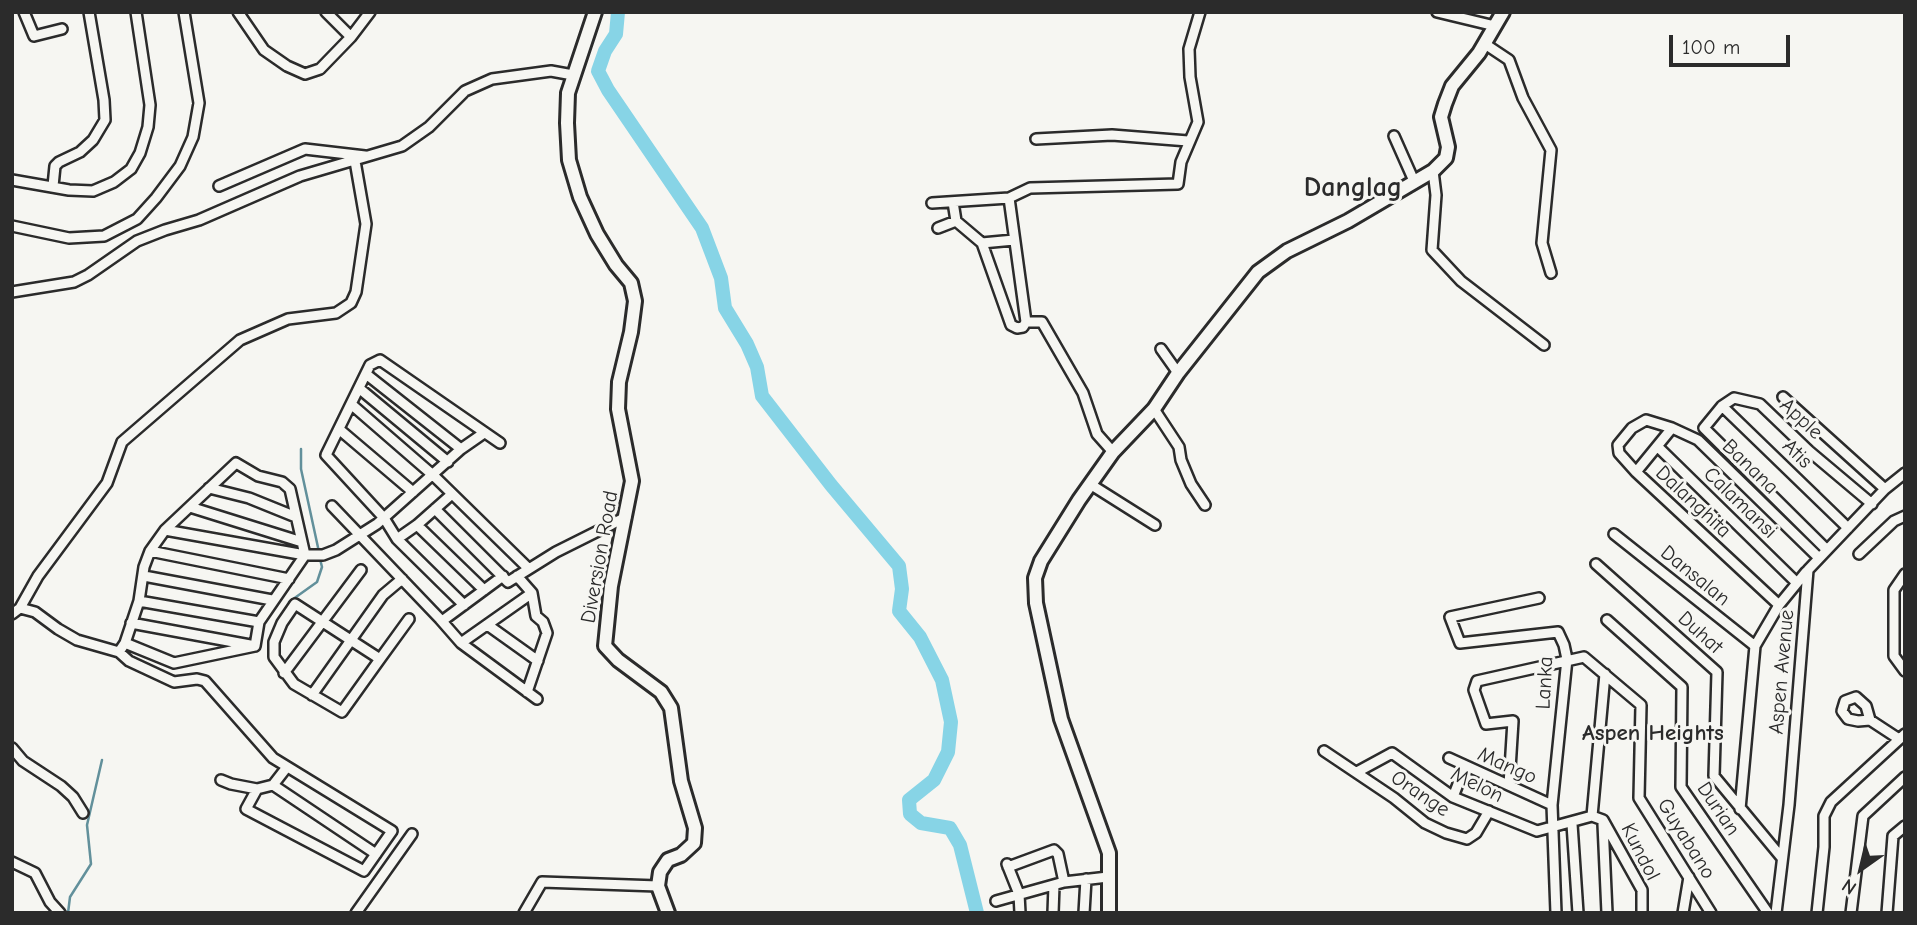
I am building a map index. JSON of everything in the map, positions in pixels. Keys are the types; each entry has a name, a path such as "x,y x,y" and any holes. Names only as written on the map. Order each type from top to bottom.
{"street":[{"path":"24,12 34,36 62,29"},
{"path":"53,186 55,166 87,146 100,131 105,120 89,12"},
{"path":"12,180 69,190 93,191 114,183 131,169 140,153 148,127 150,105 136,12"},
{"path":"12,226 69,238 104,236 137,219 156,198 180,166 193,137 199,103 184,12"},
{"path":"238,12 264,50 287,66 305,74 320,69 351,37 370,12"},
{"path":"326,12 351,37"},
{"name":"Diversion Road","path":"595,12 568,93 569,160 580,197 597,234 631,284 635,301 619,383 618,409 632,481 611,586 605,646 618,660 661,692 671,708 681,781 695,828 694,844 681,855 668,860 660,872 658,886"},
{"path":"932,203 1009,198 1030,188 1178,184 1181,162 1198,122 1189,50 1200,12"},
{"path":"1437,12 1495,26"},
{"path":"1109,913 1109,853 1061,719 1036,596 1035,578 1041,561 1113,452 1154,409 1178,373 1258,272 1272,260 1348,221 1424,176 1446,158 1448,148 1441,117 1452,86 1485,44 1503,12"},
{"path":"1485,44 1508,60 1523,98 1551,150 1542,243 1551,273"},
{"path":"12,292 74,282 137,241 199,220 300,176 402,146 429,127 465,91 492,79 551,71 573,75"},
{"path":"1036,139 1112,135 1188,141"},
{"path":"1394,136 1436,195 1432,250 1461,281 1544,345"},
{"path":"219,186 305,149 370,156"},
{"path":"257,789 246,809 364,871 392,831 273,758 205,681 197,679 174,682 129,661 119,652 77,640 35,612 16,611 38,576 107,483 122,442 240,340 288,319 336,313 351,303 356,292 366,233 355,161"},
{"path":"953,202 956,220 982,243 1011,325 1017,328 1023,327 1026,322 1009,198"},
{"path":"938,228 956,220"},
{"path":"982,243 1014,240"},
{"path":"1026,322 1042,322 1083,394 1097,434 1113,452"},
{"path":"1161,349 1178,373"},
{"path":"464,605 397,539 384,518 326,455 370,365 380,360 500,443"},
{"path":"366,374 461,449"},
{"path":"360,389 448,462"},
{"path":"1783,397 1885,489"},
{"name":"Apple","path":"1721,406 1734,398 1760,404 1809,451 1872,504"},
{"path":"351,404 434,475 528,568"},
{"path":"1721,406 1704,428 1826,549"},
{"name":"Atis","path":"1721,406 1848,528"},
{"path":"1154,409 1179,447 1181,460 1191,484 1205,505"},
{"name":"Banana","path":"1646,420 1698,440 1818,557"},
{"name":"Dalanghita","path":"1646,420 1632,428 1618,445 1619,453 1779,605"},
{"path":"1636,472 1672,428"},
{"path":"340,430 413,492"},
{"path":"165,530 305,555 319,555 336,550 384,518 461,449 484,433"},
{"name":"Calamansi","path":"1658,447 1797,583"},
{"path":"119,652 125,643 139,601 144,567 150,551 165,530 236,463 258,476 282,482 290,489 305,555 259,622 255,646"},
{"path":"1740,809 1755,646 1779,605 1818,557 1885,489 1905,473"},
{"path":"1090,484 1156,524"},
{"path":"209,488 249,498 296,517"},
{"path":"397,539 452,494"},
{"path":"332,506 461,643 537,699"},
{"path":"190,507 302,542"},
{"path":"435,509 508,582 591,533 626,517"},
{"path":"1859,554 1894,521 1905,516"},
{"path":"417,525 484,590"},
{"name":"Dansalan","path":"1614,534 1755,646"},
{"path":"150,551 289,579"},
{"name":"Duhat","path":"1597,564 1717,672 1714,776 1782,858"},
{"path":"284,673 361,570"},
{"name":"Aspen Avenue","path":"1776,913 1789,805 1808,570"},
{"path":"1905,574 1895,590 1894,656 1905,671"},
{"path":"144,576 272,600"},
{"path":"442,621 503,576"},
{"path":"517,576 532,593 536,616 543,622 547,633 527,692"},
{"path":"312,695 383,595 402,579"},
{"path":"461,643 532,593"},
{"name":"Lanka","path":"1539,598 1450,617 1460,643 1558,632 1567,659 1552,805 1556,913"},
{"path":"139,601 259,622"},
{"path":"380,659 295,604 282,623 274,642 275,657 294,684 342,712 409,619"},
{"name":"Durian","path":"1607,620 1682,687 1681,787 1768,913"},
{"path":"131,623 255,646"},
{"path":"489,625 538,661"},
{"path":"125,643 174,663 255,646"},
{"name":"Guyabano","path":"1567,659 1584,657 1641,705 1639,798 1711,913"},
{"path":"1510,785 1513,721 1486,724 1474,690 1477,681 1567,659"},
{"path":"1592,816 1605,674"},
{"path":"1817,913 1825,816 1831,802 1902,737 1870,720"},
{"path":"12,748 23,761 73,797 83,813"},
{"name":"Orange","path":"1324,751 1425,823 1457,836 1467,839 1476,833 1489,811"},
{"name":"Melon","path":"1357,772 1392,753 1453,797 1537,831 1572,824 1592,816"},
{"name":"Mango","path":"1449,758 1552,805"},
{"path":"1453,797 1465,766"},
{"path":"221,780 257,789 272,785 287,767"},
{"path":"1851,913 1863,816 1905,776"},
{"path":"272,785 393,860"},
{"name":"Kundol","path":"1592,816 1603,820 1643,890 1642,913"},
{"path":"1603,820 1607,913"},
{"path":"1572,824 1578,913"},
{"path":"1886,913 1894,836 1905,825"},
{"path":"356,913 412,834"},
{"path":"1020,913 1019,894 1007,864 1054,850 1058,854 1059,883 1052,913"},
{"path":"12,862 35,873 60,913"},
{"path":"996,901 1059,883 1108,877"},
{"path":"1683,913 1689,877"},
{"path":"1084,913 1086,879"},
{"path":"524,913 542,882 658,886 668,913"}],"waterway":[{"path":"618,12 616,34 605,51 598,71 608,90 702,228 721,278 725,308 747,344 757,367 762,396 831,485 899,566 902,589 899,611 920,637 942,680 951,722 948,752 934,780 909,800 910,814 921,823 950,828 960,845 977,913"},
{"path":"301,449 301,469 319,552"},
{"path":"289,602 317,582 322,567 320,559"},
{"path":"68,913 70,897 91,864 87,825 102,760"}],"district":[{"name":"Danglag","path":"1353,188"},
{"name":"Aspen Heights","path":"1653,733"}]}
